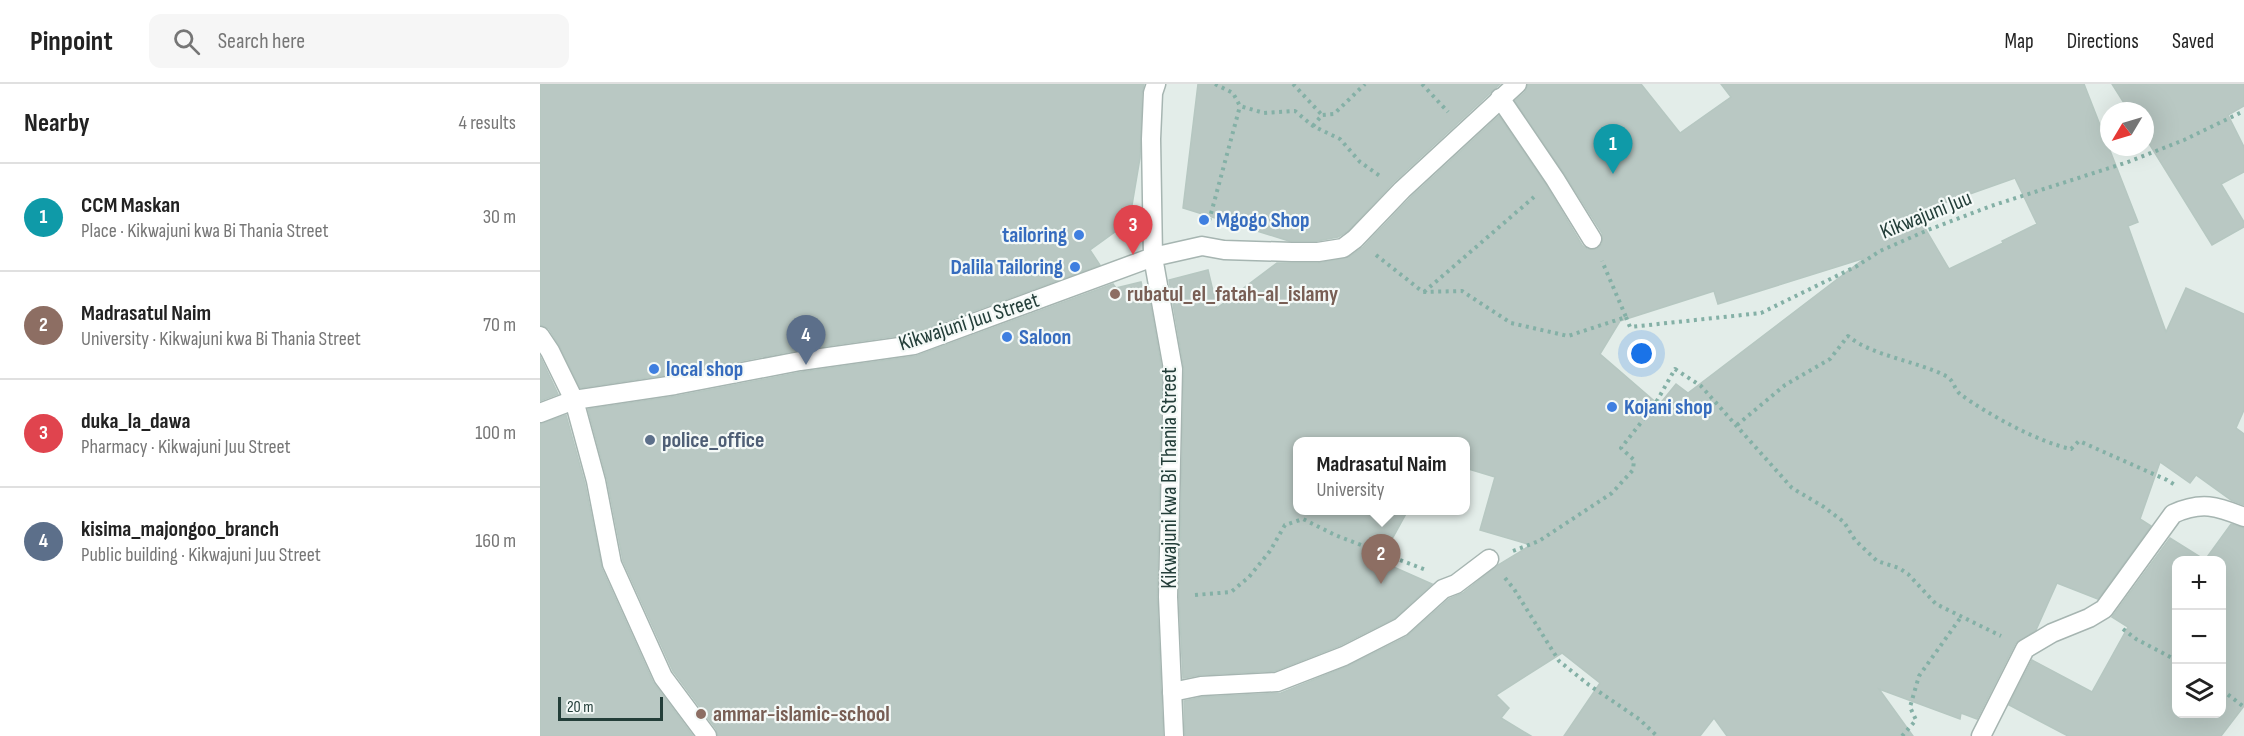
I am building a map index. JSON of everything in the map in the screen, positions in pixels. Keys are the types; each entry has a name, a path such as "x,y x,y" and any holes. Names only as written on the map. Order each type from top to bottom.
{"street":[{"path":"1156,84 1153,93 1151,139 1153,257 1202,246 1224,250 1318,252 1342,248 1355,239 1402,190 1517,84"},
{"path":"1500,98 1592,239"},
{"name":"Kikwajuni Juu Street","path":"540,412 574,400 675,385 800,361 914,345 1153,257"},
{"name":"Kikwajuni kwa Bi Thania Street","path":"1153,257 1173,369 1168,597 1174,736"},
{"path":"540,336 574,400 596,480 612,564 663,677 707,736"},
{"path":"1981,736 2025,649 2052,633 2104,609 2173,514 2186,508 2205,506 2220,507 2244,517"},
{"path":"1172,692 1201,686 1277,682 1344,656 1401,627 1443,589 1456,584 1489,559"}],"path":[{"path":"1202,246 1240,106 1233,93 1215,84"},
{"path":"1293,84 1322,115"},
{"path":"1313,126 1322,115 1334,114 1365,84"},
{"path":"1422,84 1467,132"},
{"path":"1240,106 1264,113 1295,111 1313,126 1340,139 1360,162 1402,190"},
{"name":"Kikwajuni Juu","path":"1626,317 1630,327 1761,313 1857,266 1880,250 1991,206 2128,162 2184,140 2244,111"},
{"path":"1423,292 1555,179"},
{"path":"1355,239 1423,292 1462,291 1511,323 1568,336 1626,317 1592,239"},
{"path":"1737,426 1785,385 1830,359 1848,336 1863,346 1932,369 1950,378 1958,392 2008,423 2058,446 2072,449 2079,441 2167,480 2205,506"},
{"path":"1657,736 1639,719 1589,685 1559,661 1514,589 1489,559 1539,541 1612,493 1625,480 1633,470 1634,460 1621,448 1654,406 1675,369 1701,386 1792,488 1844,522 1855,540 1876,561 1899,568 1936,604 2025,649"},
{"path":"1168,597 1231,592 1249,577 1270,551 1285,525 1303,519 1456,584"},
{"path":"2104,609 2111,620 2136,639 2172,658"},
{"path":"1902,736 1916,720 1910,707 1919,676 1961,617"},
{"path":"2226,693 2244,707"}],"building":[{"path":"540,84 1144,84 1140,158 1129,223 1125,223 1090,250 1100,265 911,334 798,350 673,374 580,388 549,329 540,325"},
{"path":"1198,84 1500,84 1394,182 1348,231 1338,237 1317,241 1289,241 1183,208"},
{"path":"1528,84 1641,84 1680,133 1731,97 1721,84 2084,84 2100,125 2100,156 2112,156 2138,222 2128,226 2166,332 2186,288 2244,314 2244,410 2236,428 2244,434 2244,505 2231,500 2196,475 2190,483 2160,462 2140,519 2151,526 2098,599 2057,583 2036,630 2015,644 1977,719 1961,713 1960,719 1879,689 1913,736 1727,736 1714,718 1700,736 1564,736 1600,683 1562,653 1496,695 1509,708 1501,718 1531,736 1185,736 1184,701 1202,697 1281,693 1348,666 1406,637 1449,599 1463,593 1498,565 1531,545 1480,530 1495,477 1470,470 1470,437 1293,437 1293,515 1405,515 1380,561 1432,584 1395,618 1339,646 1275,671 1183,678 1179,597 1184,369 1169,280 1208,270 1217,308 1277,263 1318,263 1349,257 1363,247 1410,198 1499,116 1546,185 1582,245 1587,249 1597,249 1602,244 1602,233 1515,101 1525,92","holes":["2015,178 2037,224 2002,241 2003,243 1949,269 1916,213","1865,258 1688,393 1676,384 1659,405 1600,354 1620,321 1714,291 1718,304"]},
{"path":"2112,84 2244,84 2244,106 2228,115 2244,147 2244,172 2221,184 2244,222 2244,227 2212,245 2154,152 2154,102 2123,102"},
{"path":"1141,282 1142,286 1147,285 1162,370 1157,597 1163,736 718,736 716,729 673,671 623,561 607,479 588,409 677,396 802,372 916,356 1113,284 1116,288"},
{"path":"540,356 558,394 540,401"},
{"path":"566,415 585,484 602,569 653,682 693,736 540,736 540,424"},
{"path":"2231,524 2244,528 2244,706 2221,736 2068,736 2009,705 2032,660 2092,692 2128,627 2112,617 2170,538 2199,556 2172,556 2172,718 2226,718 2226,556 2208,556"}],"place":[{"name":"CCM Maskan","path":"1613,174"},
{"name":"Mgogo Shop","path":"1204,220"},
{"name":"tailoring","path":"1079,235"},
{"name":"duka_la_dawa","path":"1133,255"},
{"name":"Dalila Tailoring","path":"1075,267"},
{"name":"rubatul_el_fatah-al_islamy","path":"1115,294"},
{"name":"Saloon","path":"1007,337"},
{"name":"kisima_majongoo_branch","path":"806,365"},
{"name":"local shop","path":"654,369"},
{"name":"Kojani shop","path":"1612,407"},
{"name":"police_office","path":"650,440"},
{"name":"Madrasatul Naim","path":"1381,584"},
{"name":"ammar-islamic-school","path":"701,714"}]}
